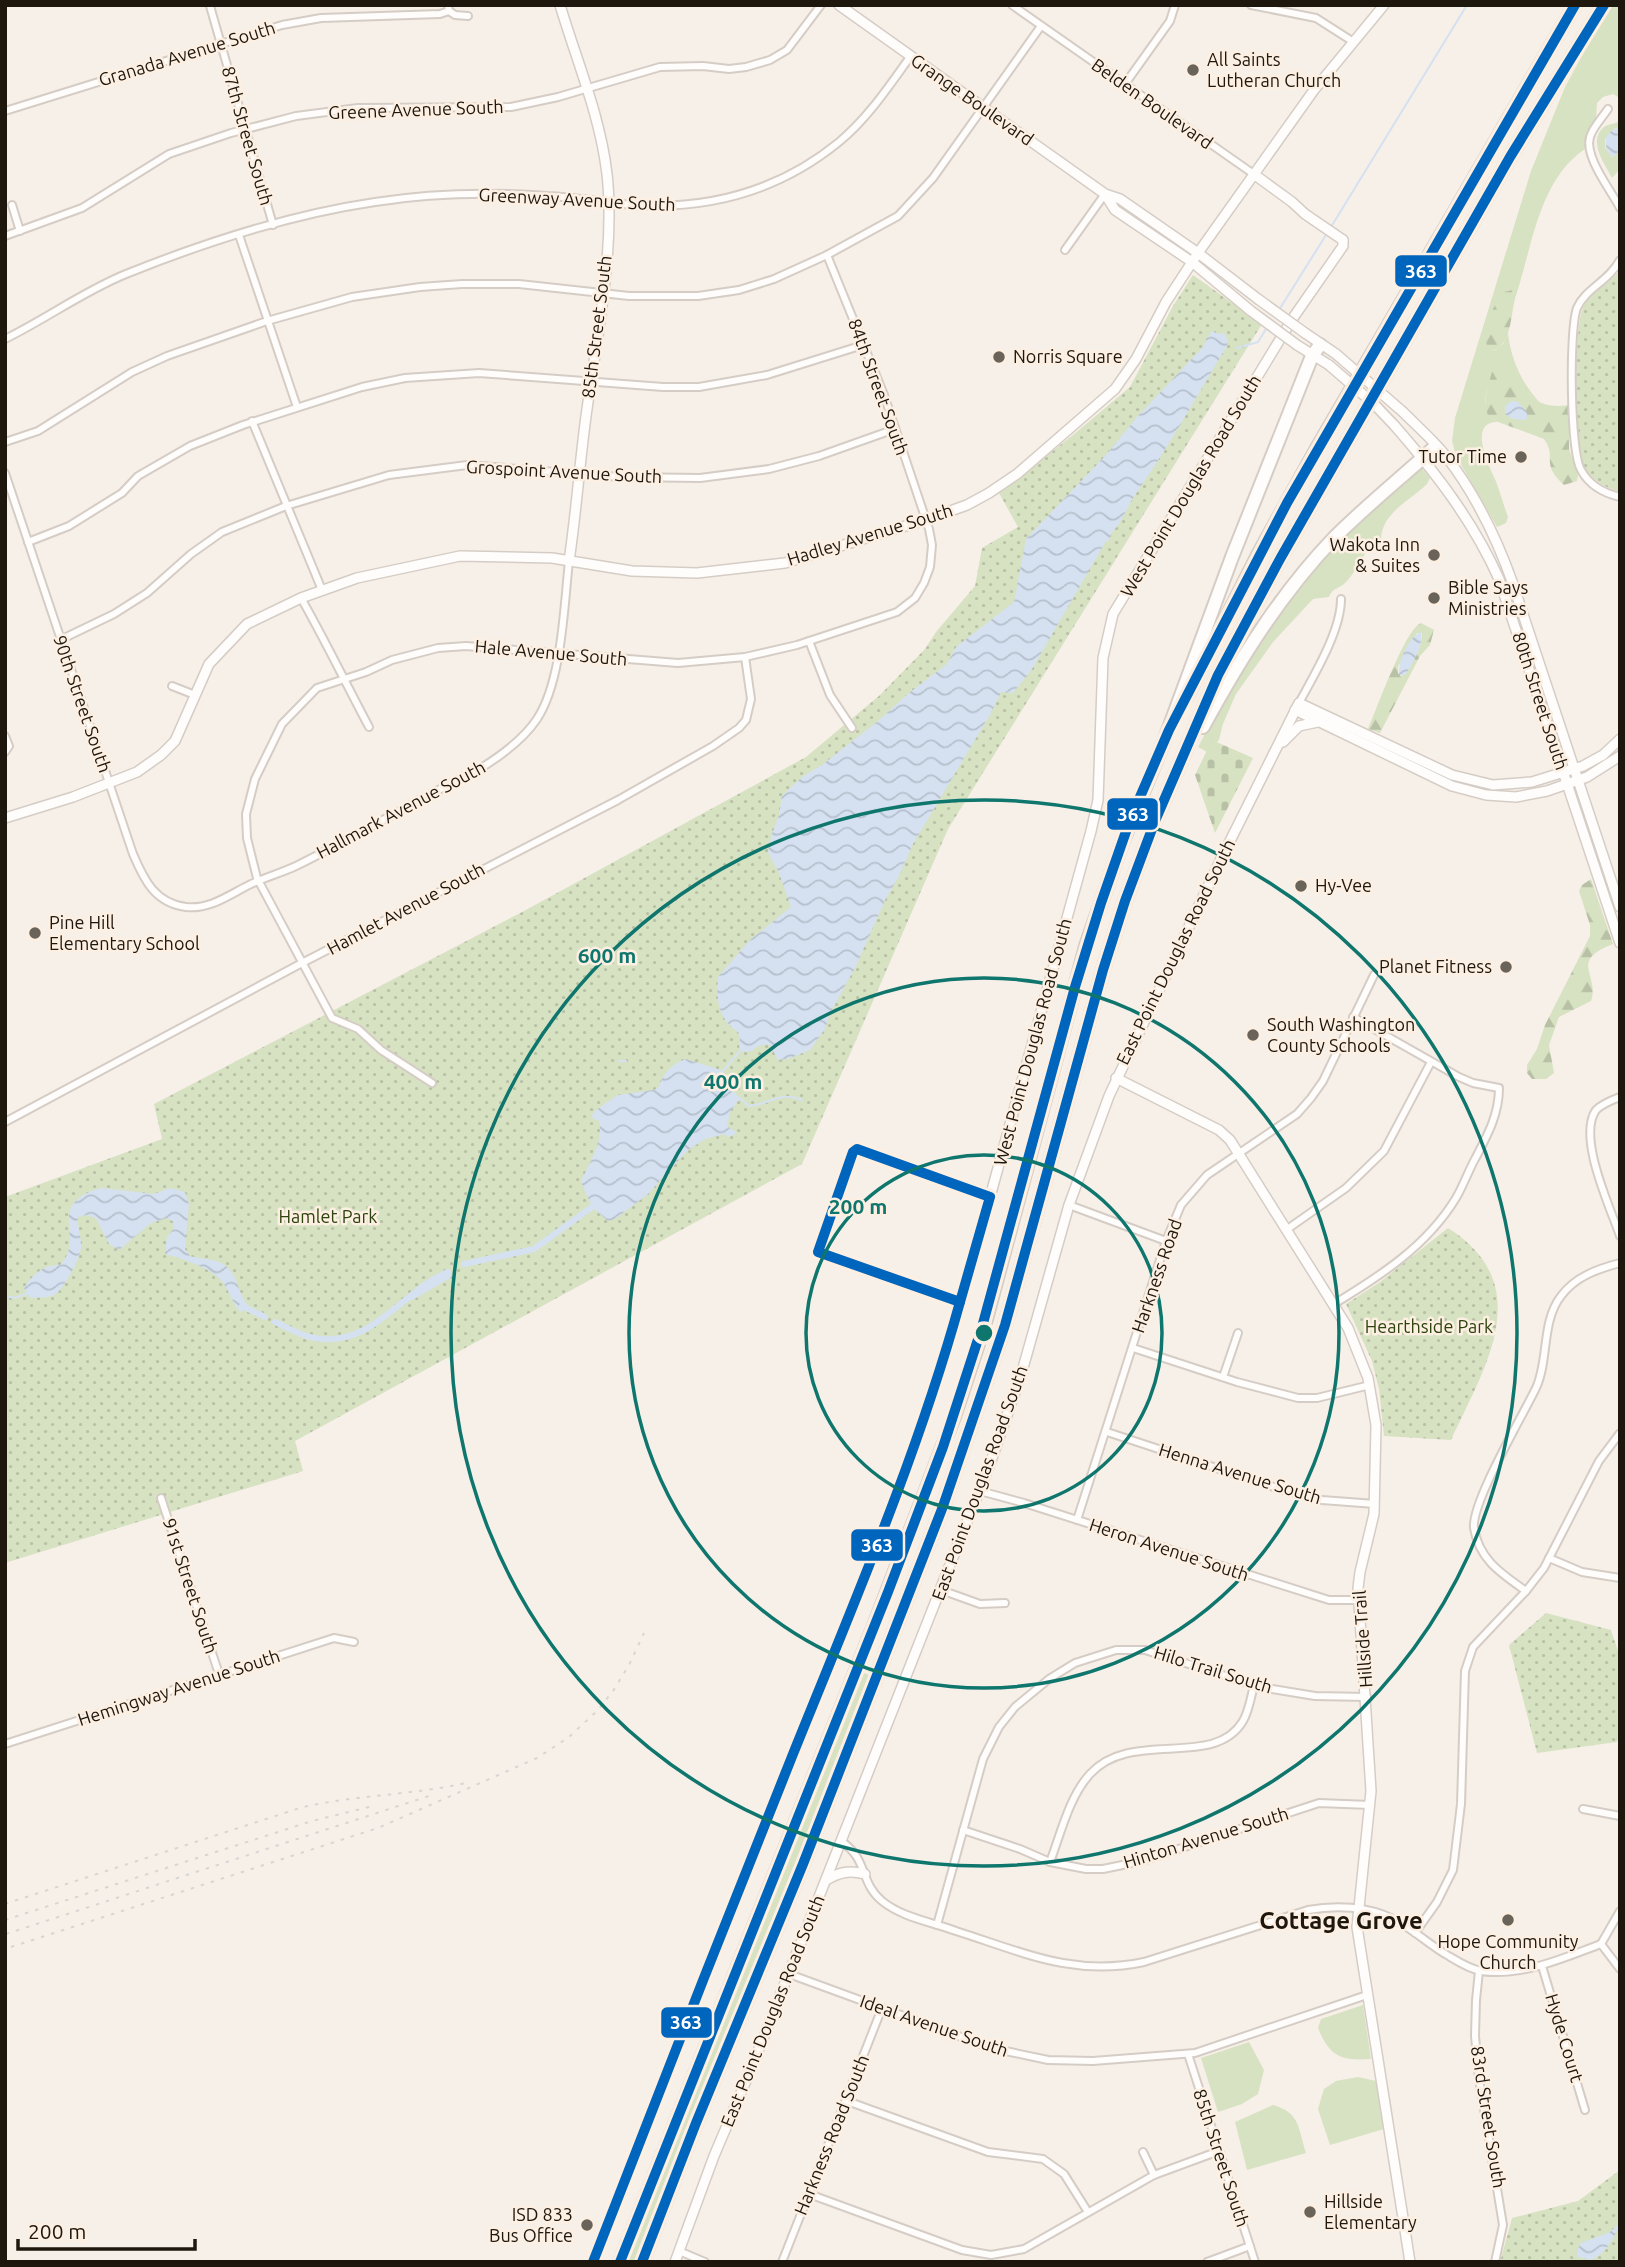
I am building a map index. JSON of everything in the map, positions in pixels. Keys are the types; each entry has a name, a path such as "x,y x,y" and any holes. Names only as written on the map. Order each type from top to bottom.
{"highway":[{"path":"1165,739 1246,578 1316,450 1575,5"},
{"path":"642,2262 803,1864 942,1509 1005,1325 1103,970 1155,821 1218,675 1280,559 1510,157 1604,5"},
{"path":"620,2262 864,1652 954,1418 985,1323 1086,946 1122,843 1165,739 1232,557 1312,356 1320,345"},
{"path":"1155,821 1229,681 1279,604 1337,536 1435,447"}],"street":[{"name":"85th Street South","path":"558,654 603,293 609,221 608,176 602,138 560,5"},
{"name":"Greene Avenue South","path":"5,236 82,208 169,155 245,129 296,116 358,108 511,107 558,97 660,67 703,66 729,69 769,61 787,50 821,5"},
{"name":"Grange Boulevard","path":"839,5 1105,194 1120,199 1198,253 1320,345"},
{"name":"Belden Boulevard","path":"1012,5 1292,202 1341,233 1343,240"},
{"path":"1125,84 1170,21 1175,5"},
{"path":"1251,5 1316,18 1352,41"},
{"name":"Hadley Avenue South","path":"5,818 109,784 137,772 161,755 174,741 209,664 247,624 323,590 379,572 460,556 552,558 632,571 697,573 785,563 967,505 1012,478 1115,389 1136,359 1166,302 1198,253 1314,90 1384,5"},
{"name":"87th Street South","path":"210,6 273,225"},
{"path":"449,8 455,15 468,16"},
{"name":"Granada Avenue South","path":"5,111 282,25 321,18 440,14 449,8"},
{"path":"5,442 38,431 132,372 155,361 212,339 340,300 420,286 519,284 629,296 698,296 739,290 774,279 828,256 898,216 933,178 1041,26"},
{"name":"Greenway Avenue South","path":"5,339 125,275 239,235 327,210 411,197 513,193 632,205 685,206 736,197 794,173 840,141 860,122 910,57"},
{"path":"1608,109 1591,133 1589,147 1592,159 1620,208"},
{"name":"Grange Boulevard","path":"1105,194 1115,210 1192,262 1251,311 1312,356"},
{"path":"1065,250 1105,194"},
{"path":"12,205 20,231"},
{"path":"239,235 297,407"},
{"name":"West Point Douglas Road South","path":"593,2262 890,1513 950,1339 1098,800 1103,658 1113,614 1293,318 1343,246 1343,240"},
{"name":"84th Street South","path":"828,256 895,429 925,520"},
{"path":"1620,260 1611,275 1588,293 1578,305 1573,355 1576,460 1595,487 1620,497"},
{"path":"28,542 69,526 122,493 138,476 190,446 252,421 362,387 405,378 452,374 519,374 591,382 699,387 767,375 863,345"},
{"name":"80th Street South","path":"1320,345 1336,354 1404,412 1442,452 1466,487 1497,545 1510,575 1620,907"},
{"name":"80th Street South","path":"1312,356 1329,365 1374,404 1423,458 1463,512 1499,579 1620,943"},
{"path":"252,421 323,590"},
{"name":"Grospoint Avenue South","path":"60,640 114,614 146,593 191,554 222,532 286,506 389,475 467,465 671,479 752,472 819,456 895,429"},
{"name":"90th Street South","path":"5,473 133,854 152,891 166,901 190,907"},
{"name":"Hale Avenue South","path":"432,1083 381,1050 358,1029 332,1018 258,881 247,838 246,814 255,779 282,724 317,688 366,672 391,660 438,648 466,646 678,663 745,657 809,641 897,612 915,598 924,583 931,559 932,545 925,520"},
{"path":"301,598 323,635 342,678 369,727"},
{"name":"East Point Douglas Road South","path":"675,2262 714,2155 751,2069 980,1491 1021,1375 1069,1205 1116,1078 1334,632 1341,599"},
{"path":"809,641 830,695 852,728"},
{"name":"Hallmark Avenue South","path":"190,907 213,904 295,866 481,768 506,752 537,718 546,701 558,654"},
{"name":"Hamlet Avenue South","path":"5,1122 302,963 618,800 713,746 746,720 751,699 745,657"},
{"path":"172,686 195,695"},
{"path":"1297,706 1452,775 1474,782 1514,785 1562,773 1599,758 1620,739"},
{"path":"1297,706 1319,722 1442,782 1470,792 1494,796 1525,796 1566,784 1602,770 1620,756"},
{"path":"1273,754 1295,729 1305,723 1319,722"},
{"path":"5,736 9,746 5,752"},
{"name":"Harkness Road","path":"1077,1520 1166,1241 1181,1205 1207,1175 1297,1114 1311,1098 1323,1081 1374,975"},
{"path":"1334,1304 1383,1274 1409,1253 1442,1217 1455,1199 1488,1135 1497,1114 1499,1088 1473,1083 1353,1017"},
{"path":"1286,1230 1346,1188 1384,1151 1431,1062"},
{"name":"Hillside Trail","path":"1116,1078 1219,1130 1240,1153 1334,1304 1361,1355 1370,1385 1376,1425 1375,1504 1360,1572 1359,1600 1367,1697 1370,1805 1357,1927 1410,2262"},
{"path":"1620,1097 1597,1109 1592,1120 1590,1143 1620,1236"},
{"path":"1069,1205 1166,1241"},
{"path":"1526,1591 1485,1558 1477,1546 1474,1515 1538,1384 1555,1305 1571,1284 1582,1277 1620,1263"},
{"path":"1223,1377 1238,1333"},
{"path":"1133,1348 1298,1398 1317,1398 1370,1385"},
{"name":"Henna Avenue South","path":"1107,1432 1280,1489 1322,1500 1375,1504"},
{"path":"1415,1933 1437,1902 1453,1870 1461,1804 1465,1671 1468,1657 1473,1647 1526,1591 1549,1558 1599,1461 1620,1433"},
{"name":"Heron Avenue South","path":"980,1491 1329,1600 1359,1600"},
{"name":"91st Street South","path":"160,1498 219,1674"},
{"path":"1549,1558 1582,1572 1620,1578"},
{"path":"941,1591 980,1604 1005,1603"},
{"name":"Hemingway Avenue South","path":"5,1744 334,1638 354,1642"},
{"name":"Hilo Trail South","path":"937,1925 983,1759 999,1727 1015,1707 1049,1679 1074,1663 1116,1650 1145,1650 1254,1685 1315,1696 1367,1697"},
{"path":"1050,1862 1076,1794 1090,1774 1119,1755 1133,1751 1197,1748 1231,1734 1242,1722 1254,1685"},
{"name":"Hinton Avenue South","path":"963,1830 1050,1862 1070,1867 1103,1869 1142,1861 1319,1803 1370,1805"},
{"path":"1584,1809 1620,1816"},
{"path":"841,1841 854,1849 872,1892 895,1910 1016,1953 1083,1966 1122,1966 1144,1962 1308,1910 1332,1907 1381,1914 1460,1963 1479,1971 1542,1966 1601,1944 1620,1911"},
{"path":"826,1880 841,1872 865,1874"},
{"path":"1601,1944 1620,1969"},
{"name":"Hyde Court","path":"1542,1966 1585,2110"},
{"name":"83rd Street South","path":"1479,1971 1475,2036 1479,2079 1503,2225 1495,2262"},
{"name":"Ideal Avenue South","path":"789,1974 991,2048 1048,2060 1093,2061 1188,2054 1367,1995"},
{"name":"Harkness Road South","path":"782,2262 882,2008"},
{"name":"85th Street South","path":"1188,2054 1255,2262"},
{"path":"847,2101 988,2152 1043,2159 1064,2174 1088,2213"},
{"path":"809,2194 962,2250 991,2255 1024,2249 1154,2175 1219,2151"},
{"path":"1143,2152 1154,2175"},
{"path":"1207,2262 1250,2246"},
{"path":"679,2251 705,2262"}],"green space":[{"path":"1610,5 1620,5 1620,98 1613,94 1603,97 1597,103 1596,118 1586,135 1585,149 1569,163 1546,199 1513,304 1514,293 1509,290 1500,295 1486,337 1493,351 1503,344 1508,333 1518,371 1541,404 1497,369 1487,390 1486,404 1491,417 1498,422 1489,424 1482,436 1485,455 1508,517 1506,523 1497,527 1456,456 1452,441 1455,418 1531,171 1565,87"},
{"path":"1620,121 1620,127 1614,129 1605,140 1605,147 1612,157 1620,151 1620,169 1612,178 1599,152 1597,139 1604,127"},
{"path":"1620,270 1620,492 1598,482 1583,464 1578,434 1576,386 1578,337 1583,308"},
{"name":"Hamlet Park","path":"1193,275 1262,324 948,829 802,1164 295,1441 303,1471 5,1563 5,1197 162,1139 154,1104 524,911 806,757 880,695 925,649 975,586 982,548 1018,527 999,493 1130,387 1173,306"},
{"path":"1511,290 1515,299 1509,330 1502,344 1490,351 1486,338 1491,314 1501,293"},
{"path":"1497,369 1516,379 1543,404 1569,405 1569,449 1578,475 1577,481 1564,485 1552,471 1550,451 1544,439 1498,422 1488,415 1486,394 1492,372"},
{"path":"1421,467 1430,478 1427,484 1391,515 1382,531 1381,540 1369,549 1345,583 1329,597 1313,599 1273,642 1236,694 1219,740 1207,752 1198,747 1263,635 1301,583 1353,526"},
{"path":"1421,623 1434,630 1430,645 1420,656 1380,733 1368,729 1400,654 1414,628","holes":["1417,633 1422,633 1416,655 1401,676 1398,667"]},
{"path":"1212,740 1253,758 1215,833 1195,775"},
{"path":"1591,879 1613,944 1592,956 1589,963 1593,992 1591,1001 1559,1017 1549,1045 1554,1073 1546,1079 1532,1079 1527,1073 1527,1065 1590,936 1590,925 1579,891 1582,885"},
{"name":"Hearthside Park","path":"1448,1228 1475,1250 1491,1275 1497,1301 1496,1328 1489,1356 1451,1440 1384,1436 1379,1389 1372,1361 1346,1304 1380,1282"},
{"path":"1546,1613 1611,1630 1620,1657 1620,1732 1617,1742 1537,1753 1509,1645"},
{"path":"864,1673 869,1675 869,1686 639,2262 627,2262 845,1715"},
{"path":"1363,2005 1371,2059 1344,2058 1332,2051 1322,2038 1318,2028 1321,2019"},
{"path":"1249,2042 1264,2070 1258,2094 1242,2104 1218,2112 1201,2058"},
{"path":"1358,2077 1376,2081 1384,2129 1330,2145 1318,2109 1324,2089 1336,2081"},
{"path":"1273,2105 1294,2117 1306,2153 1247,2170 1235,2122"},
{"path":"1620,2170 1620,2262 1500,2262 1512,2218 1578,2201"}],"water":[{"path":"1620,127 1620,151 1612,157 1606,148 1606,139 1610,132"},
{"path":"1213,331 1217,334 1224,333 1227,346 1111,533 1109,541 1106,541 1032,669 1013,693 1001,692 913,844 855,968 831,1011 825,1029 810,1050 788,1059 778,1060 770,1045 760,1045 752,1051 742,1052 738,1032 722,1015 717,993 718,977 749,941 791,907 768,852 782,796 802,777 822,765 947,664 956,647 1014,602 1026,539 1106,455 1137,417 1203,347"},
{"path":"1512,401 1518,402 1527,412 1527,418 1513,419 1505,414 1505,406"},
{"path":"1421,632 1421,643 1414,660 1405,675 1399,675 1405,651 1412,639"},
{"path":"686,1059 723,1071 724,1083 740,1098 730,1112 727,1126 737,1133 729,1137 724,1134 705,1139 688,1150 647,1195 615,1219 608,1221 592,1207 581,1182 599,1137 599,1121 593,1119 592,1115 618,1095 654,1090 659,1087 669,1070"},
{"path":"101,1188 154,1194 170,1188 185,1192 189,1204 185,1249 190,1256 216,1261 228,1268 249,1307 240,1312 224,1284 206,1269 165,1254 167,1237 174,1228 174,1222 167,1218 151,1223 119,1250 109,1244 96,1218 85,1215 78,1217 81,1250 68,1278 54,1295 30,1298 24,1288 31,1279 39,1271 60,1265 67,1255 70,1244 70,1212 74,1203 84,1195"},
{"path":"1620,2223 1601,2254 1591,2260 1578,2257 1577,2250 1581,2243 1610,2232"}],"waterway":[{"path":"1331,227 1467,5"},
{"path":"1279,310 1326,235"},
{"path":"1237,348 1258,342 1266,329"},
{"path":"723,1071 740,1051"},
{"path":"619,1061 626,1061"},
{"path":"740,1098 749,1106 780,1097 802,1100"},
{"path":"464,1264 534,1249 592,1207"},
{"path":"275,1322 310,1337 331,1339 350,1336 368,1328 415,1292 448,1272"},
{"path":"412,1297 448,1276"},
{"path":"5,1296 15,1298 28,1293"},
{"path":"242,1306 265,1317"}],"railway":[{"path":"11,1947 378,1828 537,1758 569,1737 597,1711 629,1665 644,1633"},
{"path":"5,1904 303,1807 466,1783"},
{"path":"6,1934 429,1796"},
{"path":"5,1920 312,1821 373,1806"}],"transit line":[{"name":"363","path":"620,2262 888,1592 943,1447 982,1327 1075,987 1130,820 1169,730 1287,503 1575,5"},
{"name":"363","path":"642,2262 803,1864 942,1509 1005,1325 1103,970 1155,821 1218,675 1280,559 1510,157 1604,5"},
{"name":"363","path":"857,1149 990,1197 960,1302 818,1252 853,1152 857,1149"},
{"name":"363","path":"593,2262 883,1530 924,1417 960,1302"}],"place":[{"name":"All Saints Lutheran Church","path":"1193,70"},
{"name":"Norris Square","path":"999,357"},
{"name":"Tutor Time","path":"1521,457"},
{"name":"Wakota Inn & Suites","path":"1434,555"},
{"name":"Bible Says Ministries","path":"1434,598"},
{"name":"Hy-Vee","path":"1301,886"},
{"name":"Pine Hill Elementary School","path":"35,933"},
{"name":"Planet Fitness","path":"1506,967"},
{"name":"South Washington County Schools","path":"1253,1035"},
{"name":"Hope Community Church","path":"1508,1920"},
{"name":"Hillside Elementary","path":"1310,2212"},
{"name":"ISD 833 Bus Office","path":"587,2225"}],"district":[{"name":"Cottage Grove","path":"1341,1921"}]}
